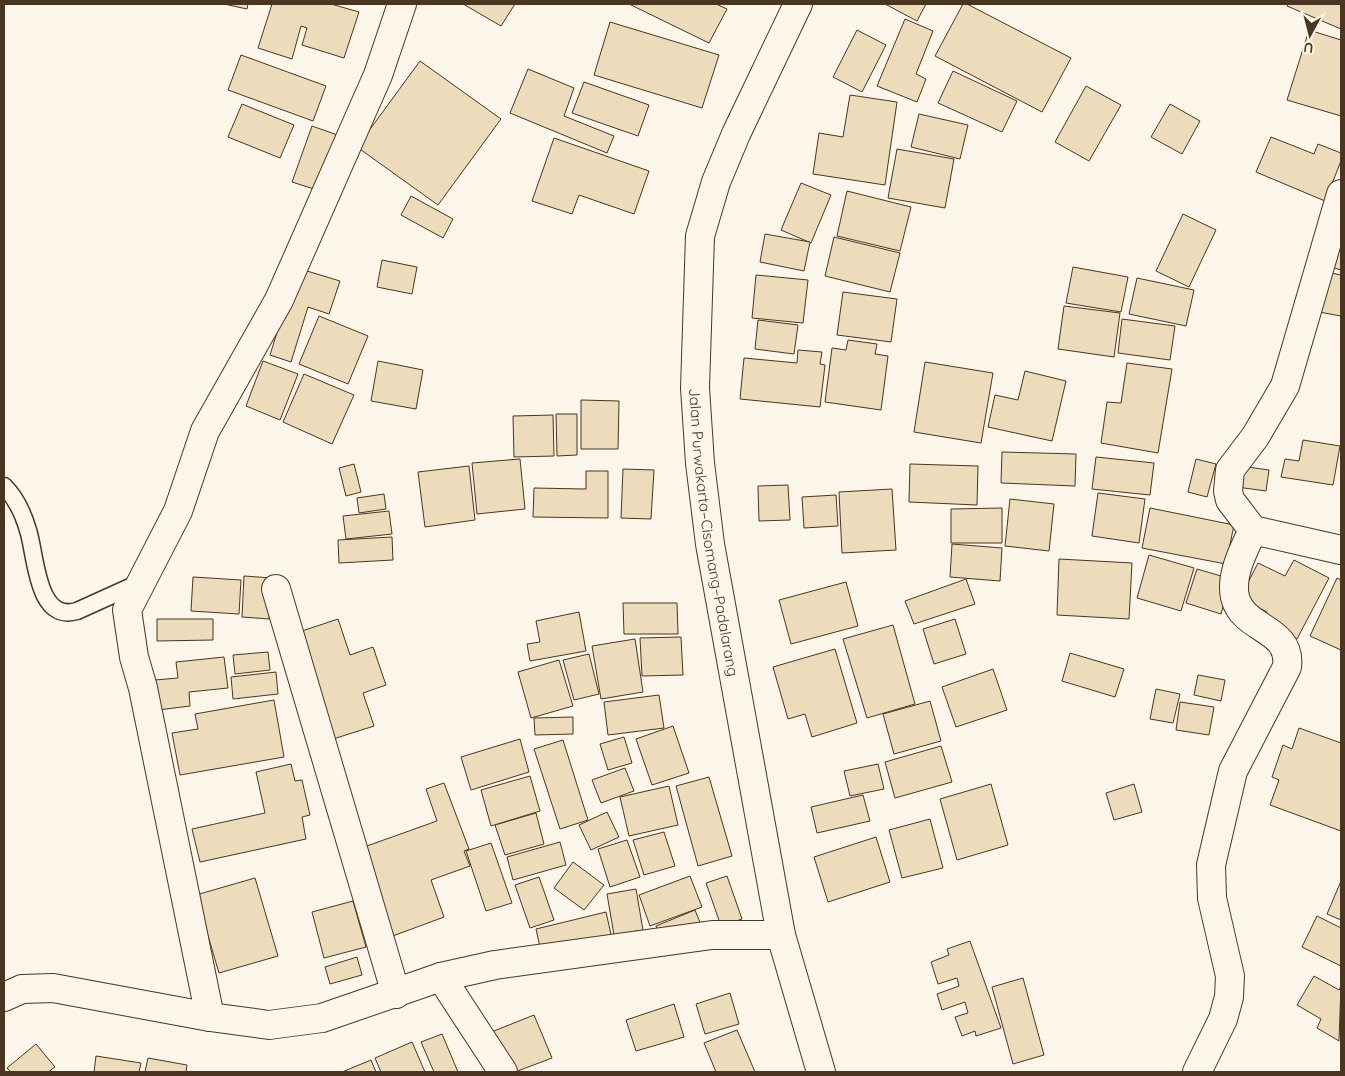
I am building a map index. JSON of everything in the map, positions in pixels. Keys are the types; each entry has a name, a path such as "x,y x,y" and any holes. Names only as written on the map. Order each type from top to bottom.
{"main road":[{"path":"210,1017 143,688 134,657 127,610 139,583 178,511 205,431 279,300 378,75 402,4"},
{"name":"Jalan Purwakarta–Cisomang–Padalarang","path":"798,4 736,134 716,182 700,236 695,319 697,425 710,544 781,935 821,1072"},
{"path":"1341,194 1285,386 1255,437 1230,470 1228,491 1230,500 1253,530 1341,550"},
{"path":"1197,1072 1223,1019 1230,976 1212,898 1211,865 1234,771 1287,667 1289,655 1283,643 1243,614 1234,596 1237,563 1253,530"},
{"path":"276,589 396,994"},
{"path":"4,997 22,989 53,988 210,1017 269,1025 322,1018 441,977 531,959 712,935 781,935"},
{"path":"441,977 503,1072"}],"lane":[{"path":"4,486 15,497 28,530 40,587 56,610 67,614 77,611 139,583"}],"building":[{"path":"224,4 248,4 247,9"},
{"path":"272,4 331,4 359,12 344,58 302,45 307,28 301,26 292,59 258,48"},
{"path":"463,4 515,4 501,26"},
{"path":"629,4 716,4 727,9 709,43"},
{"path":"885,4 926,4 917,21"},
{"path":"963,4 967,4 1071,58 1042,112 935,56"},
{"path":"1288,4 1341,4 1341,29 1287,6"},
{"path":"905,19 933,31 916,74 926,79 917,102 877,86"},
{"path":"610,22 719,55 702,108 594,75"},
{"path":"857,30 886,45 862,92 833,77"},
{"path":"1309,30 1341,40 1341,116 1287,100"},
{"path":"241,55 326,86 313,121 228,90"},
{"path":"420,61 501,119 438,205 357,147"},
{"path":"528,69 574,88 564,116 614,136 607,153 510,113"},
{"path":"953,71 1017,101 1002,132 938,103"},
{"path":"584,82 649,105 638,136 572,113"},
{"path":"1086,86 1121,105 1089,161 1055,142"},
{"path":"850,95 897,102 885,185 813,174 819,133 843,137"},
{"path":"242,104 294,125 280,158 228,137"},
{"path":"1170,104 1200,121 1182,154 1151,137"},
{"path":"919,114 968,125 960,159 911,147"},
{"path":"312,126 343,137 323,192 292,182"},
{"path":"1271,137 1314,154 1318,144 1341,153 1341,161 1325,201 1256,172"},
{"path":"554,138 649,171 634,214 579,195 572,214 532,201"},
{"path":"897,149 954,159 945,208 888,198"},
{"path":"801,183 831,195 811,243 781,230"},
{"path":"847,191 911,207 900,251 837,236"},
{"path":"411,196 453,219 443,238 401,215"},
{"path":"1183,214 1216,230 1189,287 1156,271"},
{"path":"765,234 810,242 804,271 760,262"},
{"path":"834,237 900,253 890,292 825,276"},
{"path":"1341,242 1341,270 1331,267"},
{"path":"382,260 417,267 412,294 377,287"},
{"path":"1073,267 1128,277 1121,312 1066,303"},
{"path":"297,268 340,281 329,314 308,307 291,362 270,355"},
{"path":"1326,272 1341,275 1341,316 1319,312"},
{"path":"756,275 808,280 803,323 752,318"},
{"path":"1137,278 1194,290 1186,326 1129,314"},
{"path":"843,292 897,299 891,342 837,335"},
{"path":"1064,306 1120,313 1114,357 1058,349"},
{"path":"319,316 368,336 348,384 299,364"},
{"path":"1122,319 1175,326 1170,360 1118,353"},
{"path":"758,320 798,325 794,354 755,349"},
{"path":"848,340 877,344 875,354 888,356 881,410 825,402 832,348 846,350"},
{"path":"798,350 822,352 820,364 825,365 820,407 740,399 744,358 797,363"},
{"path":"263,361 298,374 280,420 246,406"},
{"path":"378,361 423,370 416,409 371,401"},
{"path":"925,362 993,373 981,443 914,432"},
{"path":"1127,363 1172,369 1158,453 1101,443 1107,402 1121,403"},
{"path":"1025,371 1066,381 1052,441 988,427 995,395 1018,400"},
{"path":"304,374 354,395 332,444 283,422"},
{"path":"581,400 619,401 618,449 581,449"},
{"path":"556,414 577,414 577,455 557,456"},
{"path":"553,415 554,456 514,457 513,416"},
{"path":"1303,440 1340,446 1333,485 1281,477 1285,459 1299,461"},
{"path":"1002,452 1076,454 1075,486 1001,483"},
{"path":"1096,457 1154,463 1150,495 1092,489"},
{"path":"520,459 525,509 477,514 472,463"},
{"path":"1196,459 1216,464 1207,497 1188,492"},
{"path":"354,464 361,492 346,496 339,468"},
{"path":"910,464 978,466 977,505 909,502"},
{"path":"469,466 475,520 425,527 418,472"},
{"path":"1240,466 1269,470 1266,491 1237,487"},
{"path":"623,469 654,470 651,519 621,518"},
{"path":"586,471 608,471 608,518 533,517 534,488 586,489"},
{"path":"788,485 790,520 759,521 758,486"},
{"path":"892,489 896,550 842,553 839,492"},
{"path":"1098,493 1145,499 1139,543 1092,536"},
{"path":"384,494 386,509 359,513 357,498"},
{"path":"836,495 838,526 804,528 802,497"},
{"path":"1010,499 1054,504 1049,551 1005,546"},
{"path":"1002,508 1002,543 951,543 951,509"},
{"path":"1150,508 1234,525 1226,564 1142,548"},
{"path":"389,511 392,534 346,539 343,516"},
{"path":"392,537 393,560 339,563 338,540"},
{"path":"952,544 1002,548 1000,581 950,577"},
{"path":"1149,555 1194,568 1181,611 1137,598"},
{"path":"1059,559 1132,563 1129,619 1057,615"},
{"path":"1294,560 1329,578 1297,639 1262,621 1267,612 1240,598 1258,563 1285,576"},
{"path":"1197,569 1231,579 1221,614 1186,603"},
{"path":"244,576 272,578 269,619 242,617"},
{"path":"193,577 241,580 239,614 191,611"},
{"path":"1337,578 1341,580 1341,650 1310,636"},
{"path":"966,579 975,604 914,624 905,601"},
{"path":"846,582 858,626 791,644 779,600"},
{"path":"623,603 677,603 678,634 624,634"},
{"path":"579,612 586,651 530,661 527,644 540,642 536,621"},
{"path":"157,619 213,619 213,640 157,641"},
{"path":"338,619 350,655 373,647 386,685 363,693 374,726 330,740 293,634"},
{"path":"955,619 966,654 934,664 923,629"},
{"path":"893,625 915,704 867,718 843,639"},
{"path":"681,637 683,675 642,676 640,638"},
{"path":"635,639 643,692 601,699 592,646"},
{"path":"835,649 857,723 812,737 805,714 788,719 773,667"},
{"path":"268,652 270,670 235,674 233,655"},
{"path":"1070,653 1124,669 1115,697 1062,681"},
{"path":"589,654 599,694 574,700 563,660"},
{"path":"224,657 228,688 189,692 190,706 158,710 155,680 178,678 176,662"},
{"path":"559,660 573,706 531,718 518,672"},
{"path":"993,669 1007,710 956,727 942,687"},
{"path":"276,672 278,694 233,699 231,677"},
{"path":"1198,675 1225,680 1221,701 1194,695"},
{"path":"1156,689 1180,694 1173,723 1150,719"},
{"path":"659,695 664,728 608,735 604,702"},
{"path":"274,700 284,757 180,775 172,733 198,729 195,714"},
{"path":"930,701 941,741 894,754 883,714"},
{"path":"1180,702 1214,707 1209,735 1176,730"},
{"path":"573,717 573,734 535,735 534,718"},
{"path":"673,726 689,773 652,785 636,739"},
{"path":"1299,728 1341,743 1341,831 1270,805 1279,780 1272,777 1283,745 1292,749"},
{"path":"624,737 632,763 608,770 600,744"},
{"path":"520,739 529,772 471,790 461,757"},
{"path":"563,740 588,820 560,829 534,749"},
{"path":"941,746 952,782 895,798 885,762"},
{"path":"291,764 295,781 302,780 310,815 302,817 306,839 200,862 192,829 265,813 256,772"},
{"path":"878,764 884,789 850,796 844,771"},
{"path":"625,768 634,791 601,803 592,780"},
{"path":"530,776 540,811 491,826 481,790"},
{"path":"709,777 732,856 698,866 676,786"},
{"path":"444,783 469,849 464,851 470,866 431,880 444,917 390,937 364,847 437,821 426,789"},
{"path":"991,784 1008,845 957,860 940,799"},
{"path":"1134,784 1142,812 1114,820 1106,793"},
{"path":"669,786 678,825 629,836 620,797"},
{"path":"863,795 870,821 817,833 811,807"},
{"path":"607,812 619,837 591,850 579,825"},
{"path":"536,813 544,844 505,855 495,825"},
{"path":"930,819 943,868 902,878 889,830"},
{"path":"664,832 675,866 644,875 633,840"},
{"path":"876,837 890,882 828,902 814,857"},
{"path":"627,840 640,877 610,887 598,849"},
{"path":"560,842 566,865 513,880 507,857"},
{"path":"491,843 512,903 486,911 466,851"},
{"path":"573,862 604,885 584,910 554,888"},
{"path":"690,876 702,907 650,926 639,895"},
{"path":"727,876 742,919 721,926 706,883"},
{"path":"539,877 554,920 530,928 515,885"},
{"path":"255,878 278,956 219,973 196,895"},
{"path":"1341,881 1341,920 1327,914"},
{"path":"636,889 643,930 614,935 607,894"},
{"path":"353,901 366,947 324,958 312,912"},
{"path":"695,910 701,925 661,940 656,926"},
{"path":"606,912 612,939 542,956 536,929"},
{"path":"1317,916 1341,928 1341,966 1302,947"},
{"path":"970,941 1001,1028 976,1036 975,1031 962,1036 955,1017 968,1013 965,1002 942,1010 937,994 959,986 957,978 938,984 931,962 949,955 947,949"},
{"path":"357,957 362,975 330,984 325,967"},
{"path":"1314,976 1339,990 1341,986 1339,1041 1317,1028 1321,1019 1297,1005"},
{"path":"1023,978 1044,1055 1013,1064 992,987"},
{"path":"730,993 739,1024 705,1034 696,1004"},
{"path":"674,1004 684,1037 636,1051 626,1020"},
{"path":"534,1015 552,1058 515,1072 489,1033"},
{"path":"737,1030 755,1072 716,1072 704,1043"},
{"path":"442,1034 458,1072 434,1072 421,1042"},
{"path":"412,1042 425,1072 381,1072 375,1058"},
{"path":"36,1044 55,1067 48,1072 11,1072 7,1068"},
{"path":"96,1056 141,1063 139,1072 94,1072"},
{"path":"148,1058 187,1065 186,1072 145,1072"},
{"path":"371,1060 376,1072 342,1072"}]}
